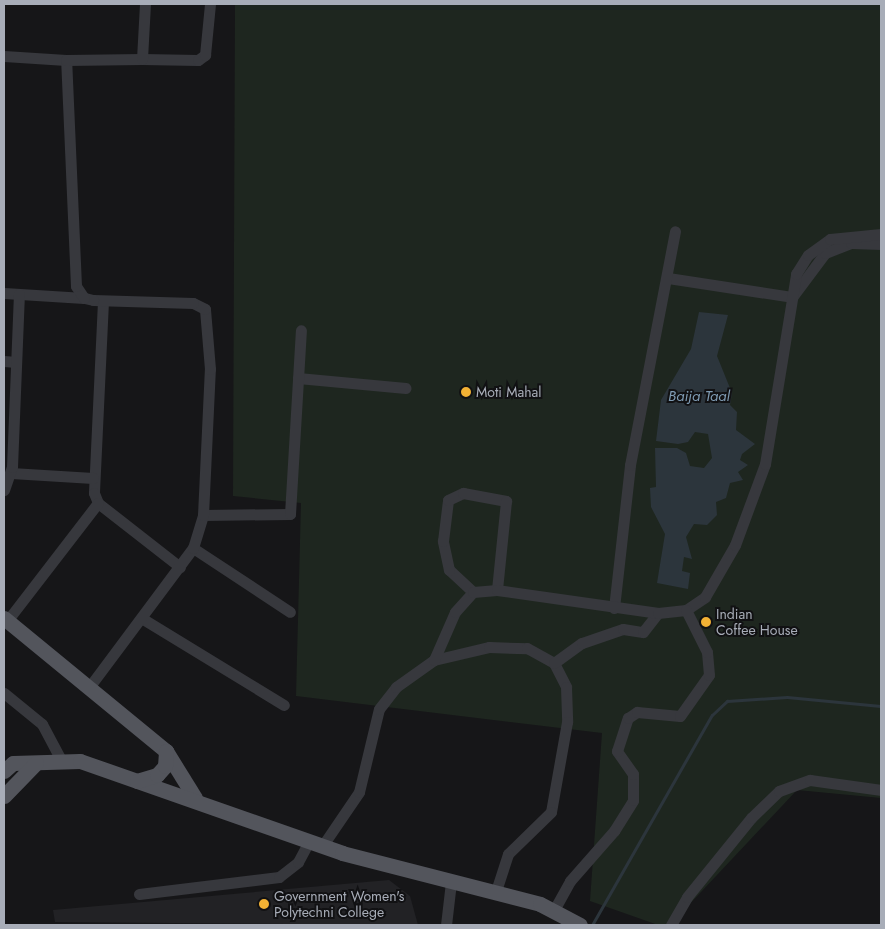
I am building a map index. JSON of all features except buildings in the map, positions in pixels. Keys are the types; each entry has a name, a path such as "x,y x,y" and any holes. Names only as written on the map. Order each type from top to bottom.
{"main road":[{"path":"5,620 90,686 166,752 195,798"},
{"path":"136,781 157,775 165,766 166,752"},
{"path":"4,772 13,763 36,763 60,758 80,760 136,781 195,798 316,843 451,882 496,890 558,913 580,925"},
{"path":"4,796 36,763"}],"street":[{"path":"142,59 146,4"},
{"path":"4,56 66,60 198,60 205,55 210,4"},
{"path":"66,60 76,286 84,298"},
{"path":"614,608 630,465 668,278 675,231"},
{"path":"434,660 454,612 473,592 497,590 658,613 686,610 715,583 753,500 782,376 792,297 791,285 808,255 830,239 881,234"},
{"path":"792,297 825,253 851,243 881,244"},
{"path":"668,278 792,297"},
{"path":"4,293 103,301 193,303 205,309 210,369 203,515 193,548 142,619 90,686"},
{"path":"4,490 11,473 9,432 16,362 19,294"},
{"path":"103,301 93,478 98,503 180,567"},
{"path":"203,515 290,514 301,330"},
{"path":"4,361 16,362"},
{"path":"298,378 406,388"},
{"path":"11,473 93,478"},
{"path":"473,592 450,570 443,541 448,500 463,493 506,501 497,590"},
{"path":"5,620 98,503"},
{"path":"193,548 290,612"},
{"path":"558,913 570,880 634,800 633,774 616,751 628,718 637,712 680,716 709,675 707,652 686,610"},
{"path":"554,664 582,643 623,629 643,632 658,613"},
{"path":"142,619 284,705"},
{"path":"139,894 279,878 316,843 359,792 379,709 396,687 434,660 511,645 540,654 554,664 562,674 568,700 554,800 543,824 508,854 496,890"},
{"path":"4,693 42,724 60,758"},
{"path":"672,925 687,898 750,818 779,791 810,780 881,790"},
{"path":"446,925 451,882"}],"shaded area":[{"path":"235,4 881,4 881,798 797,790 670,925 658,925 590,901 602,733 296,696 301,503 233,496"},
{"name":"Government Women's Polytechni College","path":"389,880 410,896 418,925 55,922 53,910"}],"water":[{"name":"Baija Taal","path":"699,312 728,315 717,356 732,393 730,405 737,412 736,430 755,444 742,454 740,460 748,465 738,472 743,480 730,483 726,498 716,502 717,515 707,525 694,524 686,537 692,559 684,557 682,571 690,573 688,589 657,583 665,534 651,507 650,488 656,487 655,448 677,448 686,453 690,466 704,468 712,458 708,434 695,432 688,442 678,444 656,441 661,400 691,349"}],"waterway":[{"path":"592,925 712,715 727,701 787,697 881,706"}],"place":[{"name":"Moti Mahal","path":"466,392"},
{"name":"Indian Coffee House","path":"706,622"},
{"name":"Government Women's Polytechni College","path":"264,904"}]}
